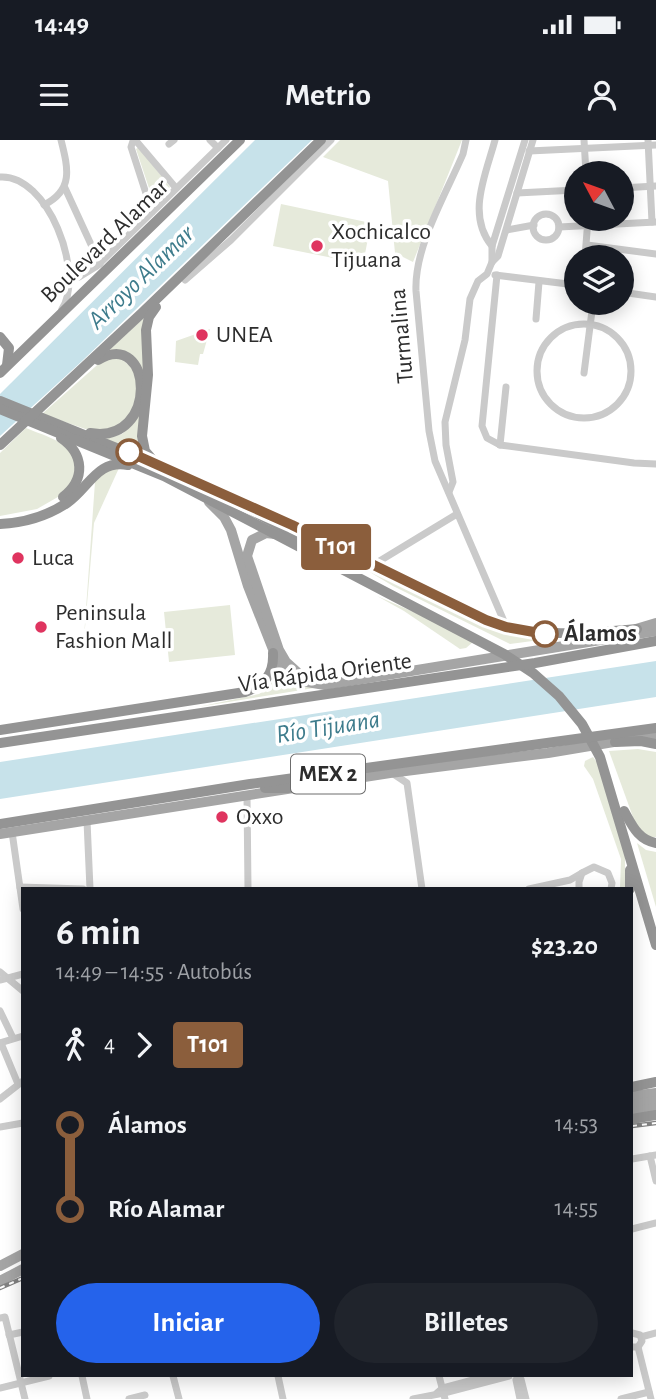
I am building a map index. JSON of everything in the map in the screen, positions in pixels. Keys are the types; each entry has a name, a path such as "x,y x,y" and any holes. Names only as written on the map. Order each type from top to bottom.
{"highway":[{"name":"Boulevard Alamar","path":"3,370 240,140"},
{"path":"301,170 322,140"},
{"path":"0,445 322,140"},
{"path":"142,313 185,280"},
{"path":"185,280 153,310 145,335 148,375 142,446 150,458 197,492 517,662 559,696 603,756 656,945"},
{"path":"0,337 9,348 3,370"},
{"path":"46,426 112,434 125,428 134,415 141,381 138,367 131,359 122,354 108,354 81,371"},
{"path":"0,401 46,426 67,443 76,453 80,470 75,485 50,505 32,512 0,517"},
{"path":"0,409 224,495 292,525 486,620 506,627 562,635 637,629"},
{"path":"61,426 169,473"},
{"path":"0,524 32,519 62,506 77,495 95,474 111,464 169,473"},
{"path":"224,495 522,657 565,693 588,722 603,756 624,811 656,923"},
{"name":"Vía Rápida Oriente","path":"0,743 536,663 656,640"},
{"path":"0,730 127,712 256,688 271,674 273,653"},
{"path":"127,712 202,712"},
{"name":"MEX 2","path":"0,824 656,728"},
{"path":"615,742 641,741 656,744"},
{"path":"206,792 289,788"},
{"path":"624,811 639,835 645,841 656,843"},
{"path":"630,854 630,887"},
{"path":"633,1087 656,1083"},
{"path":"633,1119 656,1115"}],"main road":[{"path":"197,492 227,522 279,650 286,662 299,673 317,678 353,675 637,629 656,623"},
{"path":"276,534 258,536 248,546 252,585 273,653 283,668 308,683 325,684 656,631"},
{"path":"0,834 289,788 656,735"},
{"path":"633,1096 656,1093"},
{"path":"633,1105 656,1101"},
{"path":"633,1112 656,1108"},
{"path":"0,1266 21,1255"},
{"path":"0,1281 21,1270"}],"street":[{"path":"61,140 66,159 65,188 100,264"},
{"path":"210,140 218,148"},
{"path":"69,279 100,264 226,140"},
{"path":"185,280 231,240 331,140"},
{"name":"Turmalina","path":"466,140 463,153 421,250 415,277 432,451 441,480 449,492 506,627"},
{"path":"492,246 480,224 478,207 495,140"},
{"path":"492,262 492,246 526,140"},
{"path":"449,492 453,482 445,422 465,340 470,299 475,285 487,274 498,256 533,140"},
{"path":"584,140 586,161"},
{"path":"152,212 131,147 133,141 137,142 176,188"},
{"path":"529,151 651,144 654,222 634,222"},
{"path":"0,177 18,180 31,189 55,222 62,239 69,279 68,297 57,315"},
{"path":"634,187 653,186"},
{"path":"44,205 65,188"},
{"path":"517,193 564,191"},
{"path":"507,230 534,225 539,217 547,214 555,217 559,228"},
{"path":"534,225 537,235 543,239 553,238 559,228 564,227"},
{"path":"587,245 588,231"},
{"path":"634,251 656,254"},
{"path":"487,274 564,284"},
{"path":"497,275 481,426 487,438 500,445 656,464"},
{"path":"536,319 539,282"},
{"path":"634,294 656,297"},
{"path":"584,373 591,315"},
{"path":"590,324 603,327 615,335 625,347 631,376 619,403 593,418 578,419 562,414 549,404 540,391 536,375 538,358 545,343 557,332 572,325 590,324"},
{"path":"500,445 506,387"},
{"path":"373,565 457,514"},
{"path":"422,887 407,783 412,775 423,768"},
{"path":"390,773 407,783"},
{"path":"247,796 248,887"},
{"path":"87,821 90,887"},
{"path":"12,832 21,894"},
{"path":"538,887 570,880 594,867 604,870 611,878 611,887"},
{"path":"579,887 582,873"},
{"path":"0,972 21,989"},
{"path":"0,980 21,975"},
{"path":"0,1011 13,1038"},
{"path":"0,1099 20,1083 1,1043 21,1036"},
{"path":"0,1127 21,1123"},
{"path":"633,1159 653,1155 656,1181"},
{"path":"633,1229 656,1223"},
{"path":"2,1317 25,1399"},
{"path":"9,1335 21,1332"},
{"path":"621,1399 650,1395 638,1343 656,1335"},
{"path":"0,1388 45,1377"},
{"path":"82,1377 87,1399"},
{"path":"173,1377 179,1399"},
{"path":"278,1377 284,1399"},
{"path":"442,1393 485,1377"},
{"path":"413,1399 516,1377"},
{"path":"516,1377 520,1399"},
{"path":"516,1377 526,1399"},
{"path":"129,1399 145,1395"}],"shaded area":[{"path":"340,140 462,140 413,262 395,253 388,181 323,157"},
{"path":"139,147 170,187 154,203 136,149"},
{"path":"281,204 371,223 363,264 273,246"},
{"path":"150,312 145,359 142,452 104,439 122,434 133,424 143,375 137,361 106,353"},
{"path":"210,329 198,365 175,362 176,341"},
{"path":"119,356 139,375 134,412 126,424 94,432 42,414 104,359"},
{"path":"26,428 56,440 72,455 77,463 70,490 37,509 0,516 0,453"},
{"path":"119,468 94,523 83,651 95,482 105,471"},
{"path":"363,568 388,577 494,628 540,640 510,644 393,586"},
{"path":"377,596 425,617 473,642 460,649"},
{"path":"230,605 235,655 169,662 164,612"},
{"path":"279,668 314,688 198,707 259,694 269,688"},
{"path":"638,749 656,752 656,837 648,837 637,828 609,751"},
{"path":"593,757 598,764 625,856 625,887 620,887 621,859 593,779 584,766 585,761"},
{"path":"637,843 646,850 656,852 656,907"}],"water":[{"name":"Arroyo Alamar","path":"255,140 312,140 0,436 0,394"},
{"name":"Río Tijuana","path":"656,661 656,697 0,799 0,762"}],"railway":[{"path":"633,1126 656,1123"},
{"path":"0,1288 21,1279"}],"bus line":[{"name":"T101","path":"129,452 292,525 486,620 506,627 545,634"}],"place":[{"name":"Xochicalco Tijuana","path":"317,246"},
{"name":"UNEA","path":"202,335"},
{"name":"Luca","path":"18,558"},
{"name":"Peninsula Fashion Mall","path":"41,627"},
{"name":"Álamos","path":"545,634"},
{"name":"Oxxo","path":"222,817"}]}
